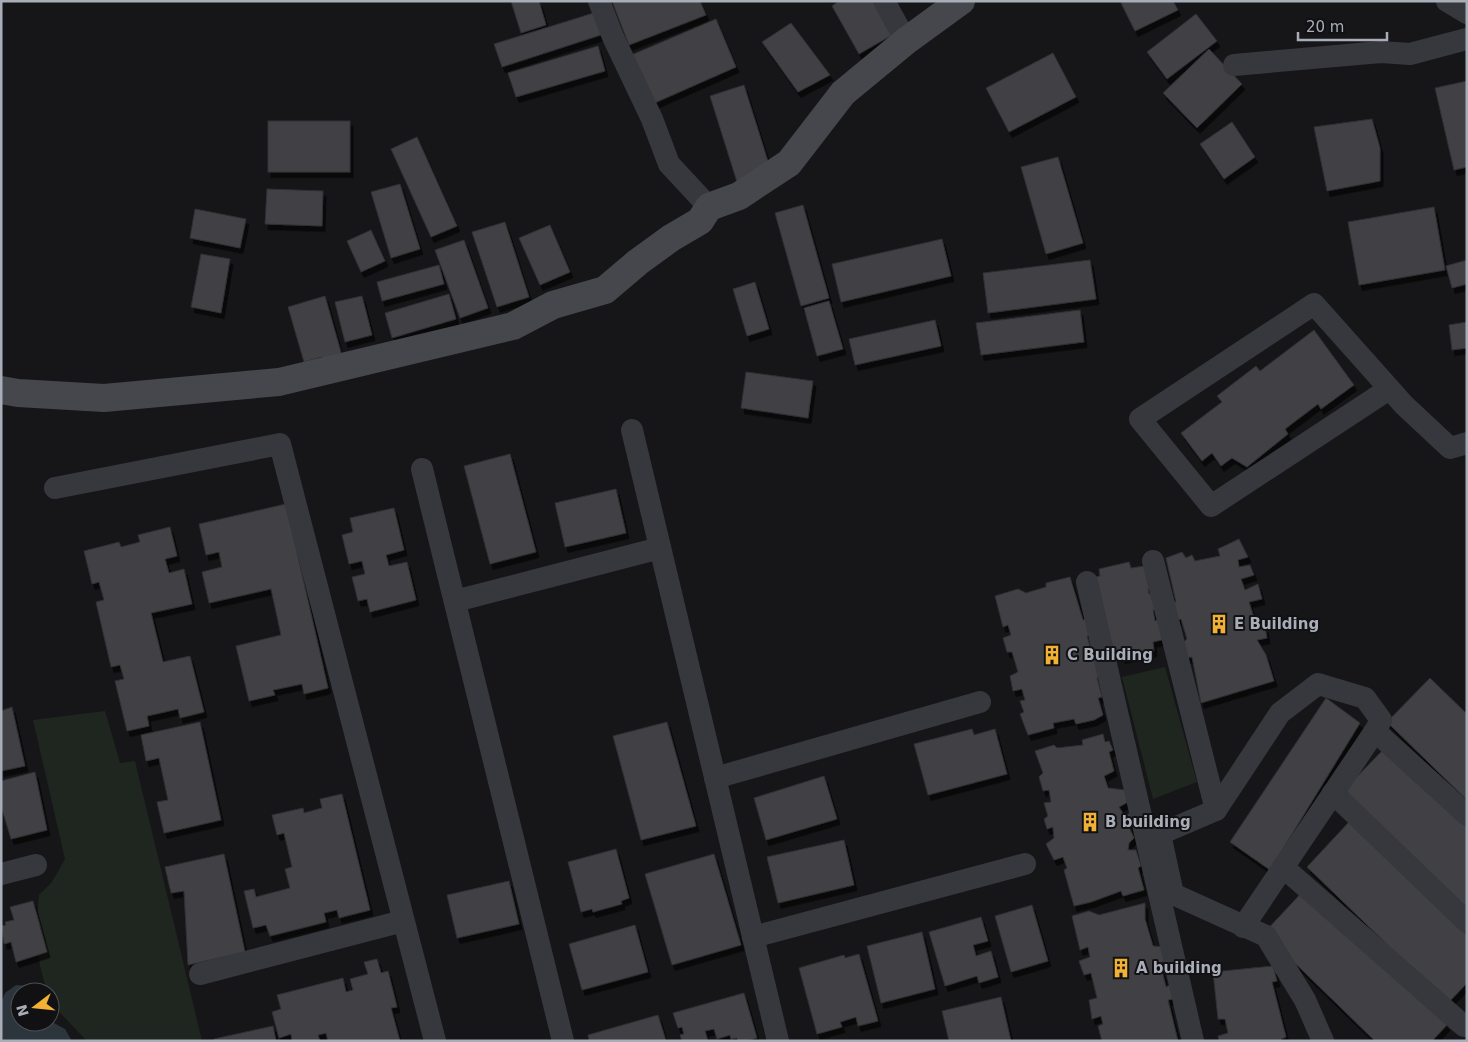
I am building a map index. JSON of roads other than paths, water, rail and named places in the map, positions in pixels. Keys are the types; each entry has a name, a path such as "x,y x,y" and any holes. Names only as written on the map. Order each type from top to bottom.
{"street":[{"path":"599,1 613,37 652,119 669,164 709,207"},
{"path":"884,1 906,41"},
{"path":"1,390 18,393 104,398 279,382 513,326 553,305 605,290 638,262 671,238 700,221 709,207 739,196 789,163 843,93 906,41 961,1"},
{"path":"1447,1 1467,13"},
{"path":"1234,65 1381,52 1410,54 1467,39"},
{"path":"1389,389 1211,506 1140,419 1314,304 1404,405 1450,448 1467,444"},
{"path":"632,430 778,1041"},
{"path":"55,488 280,444 435,1041"},
{"path":"422,469 563,1041"},
{"path":"455,601 660,548"},
{"path":"1153,561 1216,810"},
{"path":"1087,582 1193,1041"},
{"path":"1243,926 1381,720 1365,698 1318,684 1280,713 1216,810 1160,834 1173,894 1243,926 1266,936 1305,1000 1318,1037"},
{"path":"715,778 980,702"},
{"path":"1375,731 1467,815"},
{"path":"1333,793 1467,922"},
{"path":"753,937 1025,864"},
{"path":"1,874 36,865"},
{"path":"1283,867 1461,1030"},
{"path":"200,974 403,920"}],"place":[{"name":"E Building","path":"1219,624"},
{"name":"C Building","path":"1052,655"},
{"name":"B building","path":"1090,822"},
{"name":"A building","path":"1121,968"}]}
